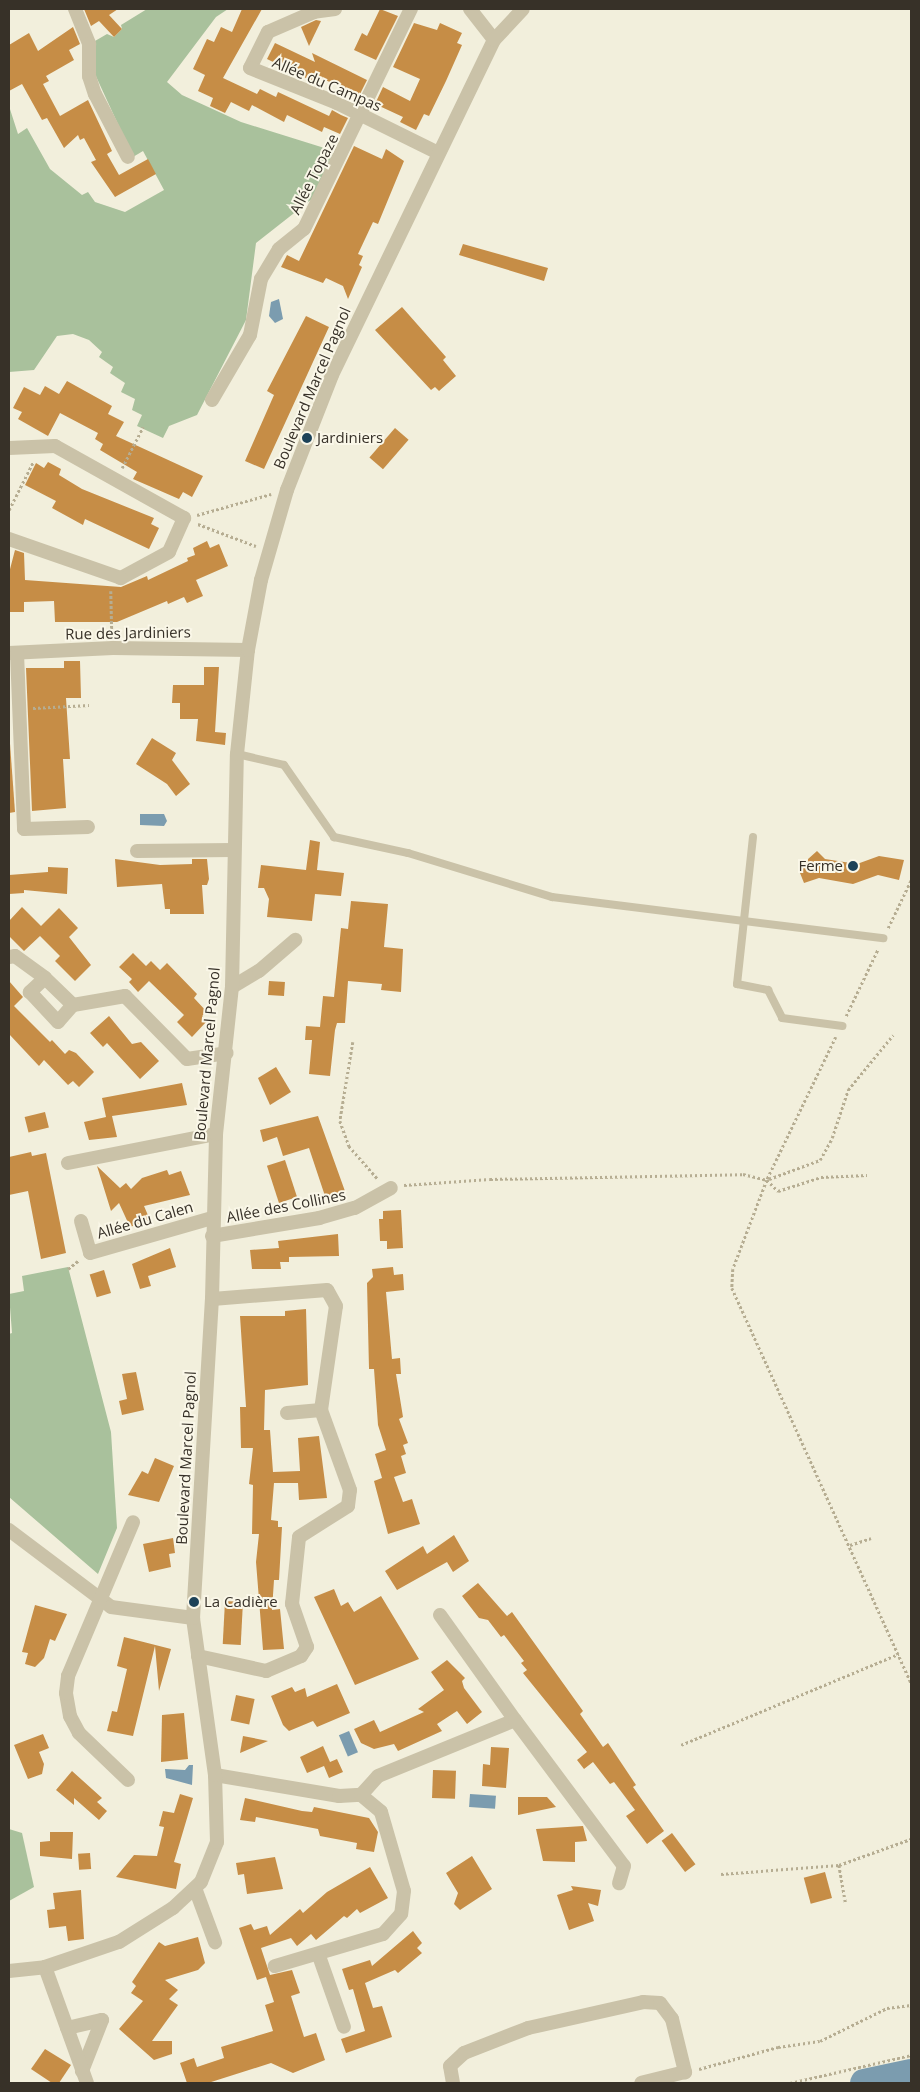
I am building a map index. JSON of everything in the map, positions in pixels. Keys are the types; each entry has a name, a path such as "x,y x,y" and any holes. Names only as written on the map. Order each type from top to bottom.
{"street":[{"path":"74,9 89,44 89,76 95,94 128,156"},
{"name":"Allée du Campas","path":"335,9 314,12 268,32 250,68 362,115 438,153"},
{"name":"Allée Topaze","path":"212,400 250,335 261,279 279,249 304,229 362,115 412,9"},
{"path":"470,9 494,40"},
{"name":"Boulevard Marcel Pagnol","path":"9,1971 45,1967 119,1942 173,1908 201,1882 217,1842 215,1775 193,1618 212,1299 212,1218 216,1134 227,1053 232,987 232,850 237,754 248,650 266,561 287,490 332,375 494,40 523,9"},
{"path":"9,448 41,445 55,446 184,518 169,552 121,578 9,539"},
{"name":"Rue des Jardiniers","path":"13,653 113,648 248,650"},
{"path":"13,653 19,708 24,829 88,827"},
{"path":"137,851 232,850"},
{"path":"232,987 259,971 295,940"},
{"path":"9,957 15,956 45,978 73,1005"},
{"path":"45,978 30,992 58,1022 73,1005 125,996 187,1059 227,1053"},
{"path":"68,1163 216,1134"},
{"name":"Allée des Collines","path":"212,1236 319,1218 355,1208 391,1188"},
{"name":"Allée du Calen","path":"80,1221 90,1253 212,1218"},
{"path":"198,1656 266,1671 301,1656 307,1647 292,1604 299,1537 348,1506 350,1490 321,1410 336,1306 327,1290 212,1299"},
{"path":"287,1413 321,1410"},
{"path":"128,1780 79,1733 70,1716 66,1693 68,1676 102,1600 133,1522"},
{"path":"9,1530 111,1607 193,1618"},
{"path":"440,1615 515,1720 624,1866 619,1883"},
{"path":"361,1795 378,1776 515,1720"},
{"path":"215,1775 339,1796 361,1795 381,1812 404,1891 401,1914 383,1934 319,1956 275,1966"},
{"path":"194,1888 215,1942"},
{"path":"319,1956 344,2027"},
{"path":"45,1967 85,2077"},
{"path":"453,2083 450,2066 464,2053 528,2028 643,2002 660,2003 672,2019 685,2072 641,2083"},
{"path":"67,2028 102,2020 85,2077"}],"lane":[{"path":"237,754 284,765 334,838 408,853 552,897 742,919 883,938"},
{"path":"753,838 742,919 737,984 768,990 782,1018 842,1026"}],"path":[{"path":"117,479 143,427"},
{"path":"9,510 41,445"},
{"path":"184,518 287,490"},
{"path":"184,518 255,545 266,561"},
{"path":"111,574 113,648"},
{"path":"19,708 89,705"},
{"path":"911,880 767,1180 733,1269 732,1288 850,1544 911,1682"},
{"path":"767,1180 820,1160 832,1138 848,1090 893,1035"},
{"path":"354,1042 340,1121 349,1146 374,1176 391,1188 419,1182 490,1179 743,1174 767,1180 778,1191 821,1177 867,1175"},
{"path":"850,1544 871,1538"},
{"path":"681,1745 899,1654"},
{"path":"721,1874 839,1866 911,1839"},
{"path":"839,1866 846,1903"},
{"path":"685,2072 778,2047 820,2041 887,2008 911,2005"},
{"path":"790,2083 911,2055"}],"green space":[{"path":"147,9 228,9 216,17 167,82 182,95 241,122 334,151 312,199 256,243 246,320 197,415 169,426 163,438 137,426 142,415 132,410 135,399 121,392 125,383 110,373 113,367 99,357 102,352 89,340 73,334 57,336 34,370 9,372 9,106 18,134 27,128 50,169 82,195 88,192 95,202 125,212 164,190 143,151 133,157 94,72 95,41 107,34 114,37 122,29 121,25"},
{"path":"68,1267 111,1432 117,1528 98,1574 9,1497 9,1334 12,1333 9,1294 24,1291 22,1276"},
{"path":"9,1829 22,1833 34,1887 9,1901"}],"water":[{"path":"279,299 283,319 275,323 269,316 271,302"},
{"path":"140,814 164,814 167,821 164,826 140,825"},
{"path":"349,1731 358,1752 348,1756 339,1735"},
{"path":"189,1765 193,1765 192,1785 166,1778 165,1769 185,1770"},
{"path":"470,1794 496,1796 495,1809 469,1807"}],"building":[{"path":"84,9 118,9 109,15 122,29 114,37 99,21 91,26"},
{"path":"242,9 262,9 223,78 257,94 260,89 276,97 278,92 329,116 332,110 348,118 340,134 324,127 322,132 287,115 284,122 252,105 249,111 231,102 225,113 210,106 213,98 198,91 205,75 193,69 207,39 214,42 221,27 232,32"},
{"path":"380,9 398,16 376,60 354,50 362,33 367,36"},
{"path":"316,20 321,21 309,46 301,27"},
{"path":"414,23 437,30 440,23 462,33 457,43 462,45 446,81 429,116 424,114 416,130 400,122 403,117 375,104 383,87 410,101 420,79 393,67"},
{"path":"73,27 80,44 69,50 74,60 46,76 49,81 43,84 60,116 88,100 112,151 107,154 119,175 148,159 156,174 115,197 91,162 96,160 84,138 80,140 78,135 64,148 47,118 42,120 22,84 9,91 9,45 29,33 38,51"},
{"path":"275,43 315,62 312,53 367,80 359,96 315,75 312,81 267,59"},
{"path":"354,146 382,159 386,149 404,161 378,224 373,222 358,254 363,256 359,265 362,267 348,299 343,286 326,278 323,283 281,267 287,255 299,261"},
{"path":"463,244 548,268 544,281 459,255"},
{"path":"402,307 446,357 443,360 456,376 439,391 435,387 431,390 375,330"},
{"path":"306,316 329,327 264,469 245,461 274,395 267,391"},
{"path":"67,381 112,406 108,414 124,422 116,436 203,476 192,497 183,492 179,499 133,479 137,472 100,450 103,444 95,439 98,433 60,413 48,436 18,419 22,412 13,408 24,387 40,395 45,386 59,394"},
{"path":"395,428 409,440 383,469 369,457"},
{"path":"48,462 61,469 59,475 82,489 154,518 151,524 159,528 149,549 85,519 83,525 52,508 56,501 25,485 36,463 44,468"},
{"path":"207,541 210,548 219,544 228,566 196,580 203,596 187,603 184,597 168,604 167,601 117,622 55,622 54,601 24,602 24,612 9,612 9,573 15,550 24,553 25,580 121,587 147,576 148,580 188,561 187,558 195,555 193,548"},
{"path":"64,661 80,661 81,698 66,698 70,759 63,759 66,808 32,811 26,668 64,668"},
{"path":"204,667 219,667 215,732 226,733 225,745 196,741 198,719 180,719 180,703 172,703 173,685 204,685"},
{"path":"9,730 15,812 9,813"},
{"path":"152,738 176,753 172,760 190,784 176,796 167,784 136,764"},
{"path":"310,840 320,842 317,870 344,873 341,896 315,894 312,921 267,917 269,899 264,888 258,888 261,865 306,870"},
{"name":"Ferme","path":"817,851 825,859 857,864 879,856 904,860 899,880 878,875 853,884 819,878 804,883 798,868"},
{"path":"115,859 160,865 192,864 192,859 207,859 209,879 207,885 202,885 204,914 170,914 170,909 165,909 162,884 117,887"},
{"path":"48,867 68,868 67,894 24,890 24,893 9,894 9,875 48,872"},
{"path":"351,901 388,904 384,947 403,949 401,992 381,990 382,984 348,981 345,1023 337,1023 335,1030 330,1076 309,1074 312,1040 305,1040 306,1026 320,1027 323,996 334,997 341,928 348,929"},
{"path":"22,907 41,926 59,908 78,928 69,937 91,965 75,981 55,961 60,956 40,936 24,951 9,936 9,921"},
{"path":"133,953 146,966 151,961 160,970 167,963 197,994 194,998 207,1012 202,1016 207,1021 192,1037 177,1022 184,1015 149,981 138,992 129,982 132,979 119,967"},
{"path":"9,981 23,997 14,1006 50,1042 52,1040 65,1054 69,1050 76,1053 94,1072 79,1087 73,1081 68,1085 44,1060 39,1066 9,1034"},
{"path":"269,981 285,982 284,996 268,995"},
{"path":"109,1016 132,1044 141,1042 159,1061 140,1079 107,1043 103,1047 90,1033"},
{"path":"276,1067 291,1092 270,1105 258,1078"},
{"path":"182,1083 187,1105 112,1116 117,1137 89,1140 84,1122 106,1117 102,1098"},
{"path":"45,1112 49,1128 28,1133 25,1117"},
{"path":"318,1116 346,1194 326,1199 309,1148 283,1156 277,1137 263,1142 260,1130"},
{"path":"31,1152 32,1156 46,1153 66,1253 41,1259 28,1191 9,1195 9,1157"},
{"path":"285,1160 297,1197 279,1203 267,1166"},
{"path":"97,1166 120,1188 126,1183 131,1189 142,1178 167,1170 169,1175 181,1171 190,1195 144,1206 150,1220 130,1227 119,1203 111,1211"},
{"path":"401,1210 403,1248 387,1249 387,1241 380,1241 379,1219 383,1219 383,1211"},
{"path":"338,1234 339,1256 289,1257 289,1262 280,1262 281,1269 252,1269 250,1250 279,1248 278,1241"},
{"path":"170,1248 176,1267 148,1276 151,1286 140,1289 132,1264"},
{"path":"393,1267 394,1275 403,1274 404,1290 386,1292 392,1359 400,1358 401,1374 396,1374 403,1417 399,1419 408,1443 403,1445 406,1454 401,1456 406,1473 394,1477 403,1502 412,1499 420,1524 388,1534 374,1481 382,1478 375,1454 386,1450 378,1425 374,1369 369,1369 367,1283 373,1277 372,1269"},
{"path":"104,1270 111,1293 97,1297 90,1274"},
{"path":"306,1309 308,1385 265,1390 264,1430 270,1430 273,1472 300,1471 298,1438 319,1436 327,1498 299,1500 298,1483 274,1483 271,1520 278,1521 278,1527 282,1527 279,1580 274,1580 272,1610 280,1609 284,1649 263,1650 256,1562 259,1534 252,1534 253,1485 249,1484 253,1448 241,1448 240,1407 246,1407 240,1316 285,1316 285,1311"},
{"path":"136,1372 144,1410 122,1415 119,1401 127,1399 122,1374"},
{"path":"155,1458 174,1466 159,1502 128,1495 142,1471 148,1474"},
{"path":"454,1535 469,1561 453,1572 447,1562 397,1590 385,1571 423,1546 427,1554"},
{"path":"173,1538 175,1553 169,1554 171,1567 149,1572 143,1544"},
{"path":"478,1583 507,1616 512,1612 583,1711 580,1714 603,1747 608,1743 636,1785 633,1787 664,1831 647,1844 626,1816 635,1810 614,1782 610,1784 593,1762 584,1769 577,1760 587,1752 523,1673 527,1670 521,1663 524,1661 504,1635 501,1637 488,1620 479,1618 462,1596"},
{"path":"334,1589 341,1606 348,1602 354,1612 381,1596 419,1659 355,1685 314,1597"},
{"path":"225,1601 243,1602 241,1645 223,1644"},
{"path":"35,1605 67,1614 55,1641 50,1639 44,1658 35,1667 25,1664 28,1653 22,1652"},
{"path":"124,1637 171,1649 159,1691 155,1646 133,1736 107,1731 112,1711 117,1712 127,1669 117,1666"},
{"path":"447,1660 465,1678 462,1681 464,1688 482,1712 467,1724 457,1711 437,1724 442,1731 398,1751 394,1744 374,1749 361,1743 354,1729 374,1720 380,1732 424,1712 418,1709 444,1690 431,1672"},
{"path":"337,1684 350,1713 317,1727 313,1721 289,1731 283,1725 271,1696 292,1687 295,1692 305,1688 307,1697"},
{"path":"236,1695 255,1699 249,1724 231,1720"},
{"path":"184,1713 188,1759 161,1762 162,1715"},
{"path":"43,1734 49,1748 39,1752 44,1764 42,1774 28,1779 14,1745"},
{"path":"243,1736 268,1741 240,1753"},
{"path":"323,1746 330,1762 337,1759 343,1772 329,1778 324,1766 307,1773 300,1757"},
{"path":"491,1747 509,1748 506,1788 482,1786 483,1764 490,1765"},
{"path":"433,1770 456,1771 455,1799 432,1798"},
{"path":"72,1771 102,1798 97,1802 107,1811 99,1820 74,1798 74,1805 56,1790"},
{"path":"180,1794 193,1798 174,1862 181,1864 176,1889 116,1877 134,1855 157,1856 164,1827 159,1826 163,1811 174,1813"},
{"path":"518,1797 547,1797 556,1807 518,1815"},
{"path":"245,1798 302,1811 312,1812 314,1807 369,1818 378,1832 374,1852 356,1849 357,1843 320,1836 318,1829 256,1817 255,1822 240,1820"},
{"path":"583,1826 587,1841 575,1842 575,1862 543,1861 536,1829"},
{"path":"50,1832 73,1832 72,1859 40,1856 40,1842 50,1841"},
{"path":"672,1833 695,1864 685,1872 662,1841"},
{"path":"90,1853 91,1869 79,1870 78,1854"},
{"path":"472,1856 492,1889 460,1910 454,1904 458,1893 446,1873"},
{"path":"275,1857 283,1889 247,1894 244,1874 238,1875 236,1863"},
{"path":"370,1867 388,1898 360,1913 357,1909 347,1918 344,1916 316,1940 311,1934 297,1946 291,1938 261,1948 270,1975 292,1970 300,1993 291,1996 304,2037 316,2033 325,2060 293,2073 271,2063 208,2083 187,2083 180,2063 194,2058 197,2067 224,2058 221,2047 273,2031 265,2005 274,2002 266,1977 257,1980 239,1928 251,1924 254,1930 267,1926 270,1935 300,1909 303,1913 327,1892"},
{"path":"825,1872 832,1898 811,1904 804,1878"},
{"path":"571,1886 601,1890 598,1906 588,1903 594,1921 569,1930 557,1895 573,1890"},
{"path":"81,1890 84,1939 68,1941 66,1926 49,1928 47,1910 55,1909 53,1893"},
{"path":"413,1931 422,1943 417,1948 422,1953 398,1973 395,1970 365,1983 373,2008 382,2006 392,2037 346,2053 341,2039 365,2031 353,1989 349,1990 342,1969 370,1960 372,1966"},
{"path":"198,1937 205,1963 198,1970 165,1980 178,1990 169,1999 178,2005 152,2041 172,2041 172,2054 154,2060 119,2029 143,2001 131,1993 136,1986 132,1982 159,1942 165,1946"},
{"path":"45,2049 71,2065 59,2083 52,2083 31,2069"}],"waterway":[{"name":"La Cadière","path":"864,2083 911,2073"}],"place":[{"name":"Jardiniers","path":"307,438"},
{"name":"Ferme","path":"853,866"},
{"name":"La Cadière","path":"194,1602"}]}
